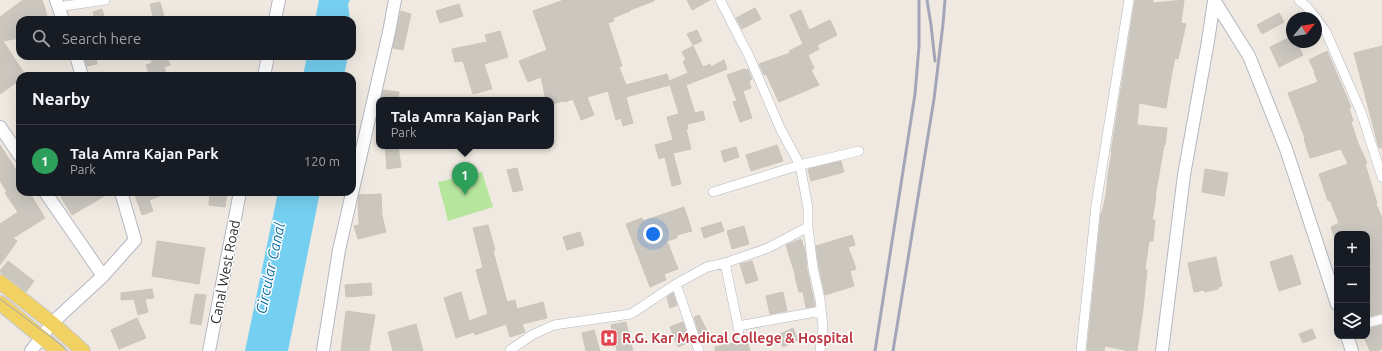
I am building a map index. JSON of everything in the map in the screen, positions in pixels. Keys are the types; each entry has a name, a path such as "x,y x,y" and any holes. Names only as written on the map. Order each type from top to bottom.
{"main road":[{"path":"0,282 52,323 84,351"},
{"path":"0,303 58,351"}],"street":[{"path":"62,16 57,3 105,0"},
{"path":"276,16 279,0"},
{"path":"356,176 395,0"},
{"path":"720,0 749,56 781,130 800,165 808,208 808,227 813,268 824,327 820,351"},
{"path":"1081,351 1096,205 1129,0"},
{"path":"1214,0 1248,56 1286,149 1337,303"},
{"path":"1162,351 1184,175 1214,0"},
{"path":"1299,0 1312,12"},
{"path":"1322,26 1326,32 1361,112 1382,177"},
{"path":"77,60 81,72"},
{"path":"265,72 267,60"},
{"path":"0,127 16,150"},
{"path":"713,192 800,165 859,151"},
{"path":"48,196 103,276"},
{"path":"31,351 52,323 103,276 135,240 122,196"},
{"name":"Canal West Road","path":"209,351 239,196"},
{"path":"323,351 339,250 351,196"},
{"path":"510,351 532,334 554,326 631,314 676,284 707,267 725,263 768,248 808,227"},
{"path":"725,263 739,330 821,311"},
{"path":"676,284 699,351"},
{"path":"1370,322 1382,318"},
{"path":"1348,339 1352,351"}],"green space":[{"path":"482,172 493,207 448,221 438,182"}],"water":[{"path":"319,0 350,0 348,4 350,16 316,16"},
{"path":"306,60 347,60 345,72 304,72"},
{"name":"Circular Canal","path":"277,196 319,196 288,351 245,351"}],"building":[{"path":"23,0 42,0 47,16 16,16 16,39 3,41 23,72 16,72 16,83 0,94 0,17"},
{"path":"564,0 654,0 613,18 614,21 608,23 622,66 619,67 626,85 667,74 669,81 688,73 683,61 686,60 682,52 693,46 703,67 710,64 711,67 724,60 727,69 686,85 695,113 703,111 705,120 687,124 688,129 686,129 691,149 673,153 681,184 672,186 665,157 659,159 655,145 673,140 667,117 679,114 670,85 626,97 633,123 623,126 621,118 616,120 608,91 587,97 594,115 581,120 573,99 554,103 554,97 545,97 541,77 528,82 519,61 547,50 533,11"},
{"path":"687,0 710,0 692,10"},
{"path":"1135,0 1153,0 1153,3 1184,0 1181,23 1186,24 1178,59 1175,58 1166,108 1139,103 1137,125 1167,128 1152,220 1155,220 1153,241 1149,241 1145,269 1147,270 1137,351 1129,351 1105,346 1104,351 1087,351 1101,213 1106,195 1111,152"},
{"path":"160,2 164,16 153,16 150,4"},
{"path":"459,4 463,16 440,23 436,11"},
{"path":"755,8 761,19 742,29 736,18"},
{"path":"102,9 104,16 94,16 93,12"},
{"path":"801,10 809,30 830,20 837,35 817,45 819,49 808,55 814,68 811,70 819,85 779,102 766,74 764,75 759,64 790,53 789,51 803,44 790,15"},
{"path":"401,11 411,14 403,50 393,48"},
{"path":"1279,13 1284,22 1262,34 1257,25"},
{"path":"697,30 702,41 693,45 687,34"},
{"path":"500,31 508,57 484,64 492,89 473,94 463,61 455,62 452,49 487,42 485,35"},
{"path":"1286,39 1286,48 1299,48 1303,55 1279,67 1270,47"},
{"path":"1382,46 1382,148 1379,148 1354,53"},
{"path":"1327,51 1351,107 1349,108 1353,121 1351,122 1367,163 1365,164 1377,203 1376,204 1382,218 1382,313 1370,316 1370,231 1334,231 1334,236 1331,227 1339,223 1330,200 1328,201 1319,174 1348,164 1341,149 1310,158 1304,139 1305,138 1288,93 1318,82 1309,60"},
{"path":"85,60 96,60 97,64 87,66"},
{"path":"151,60 168,60 170,65 164,67 166,72 149,72 146,65 152,63"},
{"path":"748,69 752,79 749,81 751,88 743,91 752,118 740,122 733,102 737,101 727,75"},
{"path":"383,90 399,92 398,97 382,97"},
{"path":"0,145 16,170 16,196 31,196 45,218 13,238 17,241 0,265 0,224 18,212 5,193 7,192 0,181"},
{"path":"777,145 783,161 751,171 746,155"},
{"path":"736,147 739,157 724,162 721,151"},
{"path":"385,149 398,149 401,167 387,169"},
{"path":"841,161 844,172 811,181 808,169"},
{"path":"517,168 523,190 513,192 507,170"},
{"path":"1205,169 1228,173 1224,196 1202,192"},
{"path":"381,194 382,216 386,232 358,239 354,226 359,225 359,195"},
{"path":"63,196 104,196 72,215 61,197"},
{"path":"135,196 159,196 149,200 153,211 142,215"},
{"path":"210,196 226,196 225,207 209,205"},
{"path":"684,207 692,231 677,235 677,238 667,241 678,269 664,274 666,280 650,287 626,224 642,218 643,221"},
{"path":"721,222 724,231 704,238 701,228"},
{"path":"488,225 495,250 493,251 507,302 515,300 517,309 543,302 547,318 522,324 525,332 510,337 506,324 475,335 474,332 456,338 444,298 461,292 469,321 488,314 476,270 483,268 473,228"},
{"path":"744,226 749,244 732,249 727,231"},
{"path":"580,232 584,245 567,250 563,237"},
{"path":"852,235 855,245 848,247 856,269 850,271 854,286 825,295 816,246"},
{"path":"801,239 805,250 807,269 815,306 806,308 803,292 799,292 786,245"},
{"path":"157,241 205,248 199,284 152,276"},
{"path":"1292,255 1301,284 1279,291 1270,262"},
{"path":"1216,257 1222,286 1218,287 1218,289 1205,292 1204,290 1194,292 1188,263"},
{"path":"8,261 34,281 26,292 0,272"},
{"path":"752,261 758,280 746,284 740,264"},
{"path":"371,283 372,295 346,297 345,285"},
{"path":"152,289 154,298 145,299 148,312 138,315 134,299 121,300 121,293"},
{"path":"783,292 787,311 770,314 766,296"},
{"path":"673,293 677,305 670,308 667,297"},
{"path":"195,294 206,295 201,325 190,323"},
{"path":"346,311 375,315 369,351 341,351"},
{"path":"699,315 707,331 699,334 694,317"},
{"path":"137,318 146,338 119,349 111,330"},
{"path":"626,322 633,351 617,351 611,325"},
{"path":"683,322 689,342 678,347 670,327"},
{"path":"416,324 423,351 393,351 388,332"},
{"path":"1382,325 1382,349 1370,351 1365,339 1370,339 1370,328"},
{"path":"793,328 798,340 783,347 778,335"},
{"path":"1312,329 1316,338 1303,343 1299,334"},
{"path":"594,330 600,351 586,351 582,333"},
{"path":"747,340 750,351 715,351 715,347"}],"tram line":[{"path":"0,299 68,351"}],"railway":[{"path":"875,351 915,94 919,46 919,0"},
{"path":"927,0 935,61"},
{"path":"893,351 934,99 945,0"}],"place":[{"name":"Tala Amra Kajan Park","path":"465,195"},
{"name":"R.G. Kar Medical College & Hospital","path":"609,338"}]}
